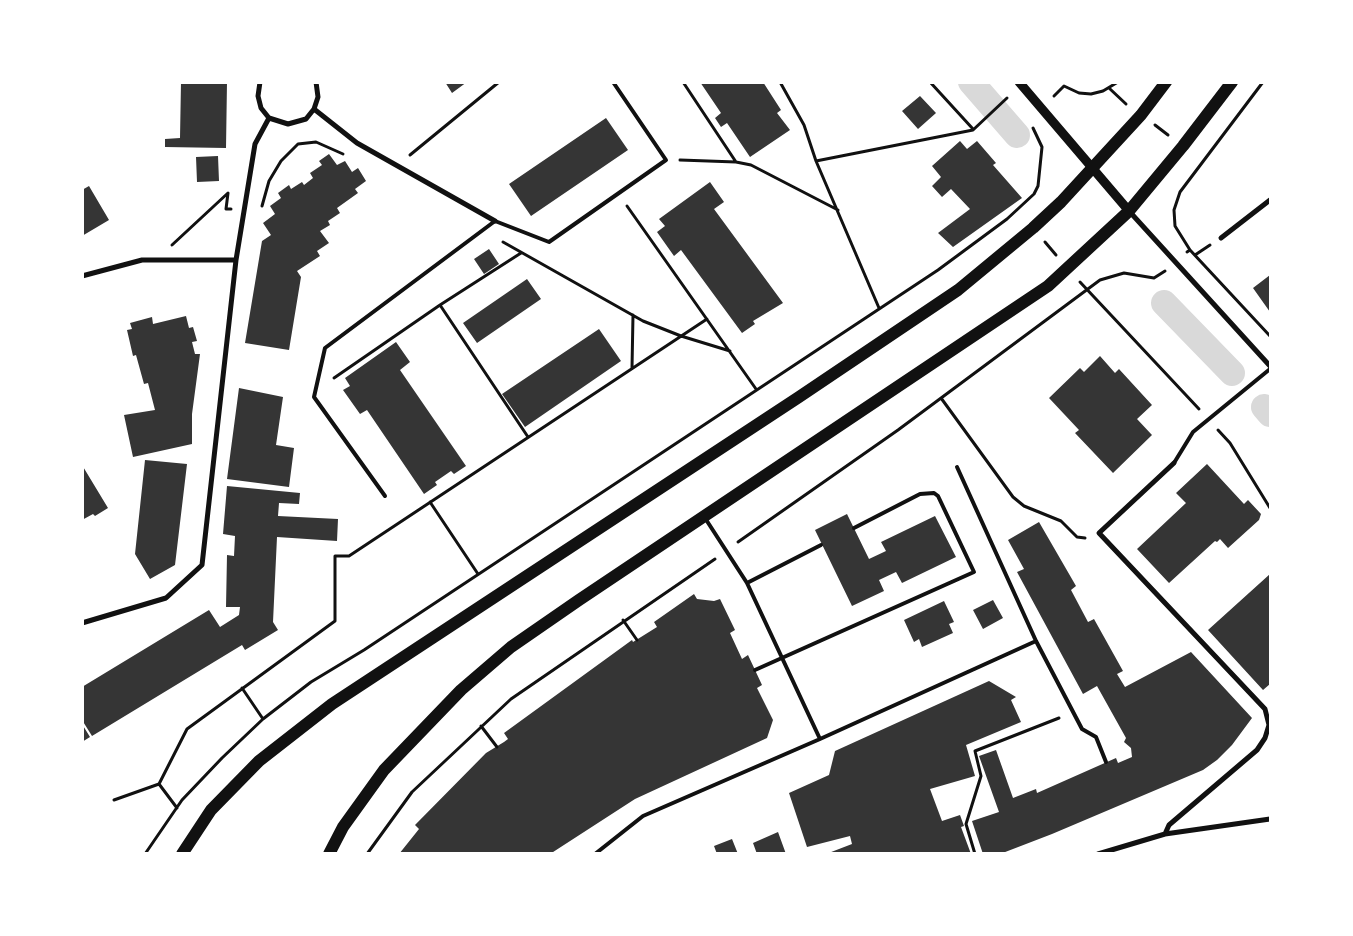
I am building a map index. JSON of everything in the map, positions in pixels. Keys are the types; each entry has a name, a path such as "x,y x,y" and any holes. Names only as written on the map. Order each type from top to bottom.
{"main road":[{"path":"182,854 211,810 258,761 332,704 950,295 1033,228 1093,169 1166,82"},
{"path":"329,854 343,827 384,770 461,690 511,647 703,515 1040,291 1068,269 1129,211 1183,146 1232,82"}],"street":[{"path":"260,82 258,89 259,102 270,118 281,124 294,124 306,119 314,109 318,98 316,82"},
{"path":"1019,82 1129,211 1270,367"},
{"path":"314,109 357,143 495,221"},
{"path":"82,623 166,598 202,565 236,260 246,210 255,144 270,118"},
{"path":"1221,238 1270,200"},
{"path":"82,276 142,260 236,260"},
{"path":"1165,834 1169,825 1257,750 1265,738 1269,725 1265,709 1099,533 1174,463"},
{"path":"1098,854 1165,834 1270,819"}],"lane":[{"path":"385,496 314,397 325,348 495,221 549,242 666,160 614,82"},
{"path":"1174,463 1193,432 1270,367"},
{"path":"958,467 1036,642 1082,728 1096,737 1106,762"},
{"path":"754,670 974,572 938,496 934,493 920,494 854,528"},
{"path":"703,515 747,583 820,739"},
{"path":"747,583 821,545"},
{"path":"595,854 643,816 1036,642"}],"path":[{"path":"682,82 736,162"},
{"path":"780,82 804,125 816,161 879,308"},
{"path":"930,82 973,130"},
{"path":"1064,86 1079,93 1091,94 1104,91 1118,82"},
{"path":"1263,82 1180,192 1174,210 1175,226 1190,250 1270,336"},
{"path":"816,161 973,130 1007,98"},
{"path":"145,854 177,808 216,765 263,719 311,682 958,258 1017,210 1038,186 1042,153 1040,140 1027,120"},
{"path":"666,160 736,162 751,166 838,210"},
{"path":"168,250 228,193 226,209 246,210"},
{"path":"618,193 756,389"},
{"path":"1017,210 1087,290 1230,443 1270,508"},
{"path":"483,230 633,316 681,336 730,351"},
{"path":"367,854 388,822 412,792 481,726 522,691 726,551 941,398 1100,280 1114,274 1128,273 1154,278 1158,277 1190,250"},
{"path":"315,391 440,305 522,253"},
{"path":"440,305 528,437"},
{"path":"632,368 633,316"},
{"path":"114,800 159,784 187,730 335,621 335,556 349,556 707,319"},
{"path":"941,398 999,478 1024,506 1061,521 1078,537 1088,538 1099,533"},
{"path":"430,502 478,574"},
{"path":"624,620 637,640"},
{"path":"242,688 263,719"},
{"path":"975,854 966,824 981,776 975,751 1074,713"},
{"path":"481,726 497,747"},
{"path":"159,784 177,808"}],"building":[{"path":"181,82 227,82 226,148 165,147 165,139 180,138"},
{"path":"445,82 467,82 452,93"},
{"path":"700,82 763,82 781,110 777,113 790,130 750,157 727,123 721,127 715,118 721,113"},
{"path":"920,96 936,113 918,129 902,111"},
{"path":"606,118 628,150 531,216 509,184"},
{"path":"960,141 967,149 977,141 996,163 993,165 1022,198 953,247 938,233 970,209 951,189 942,197 932,186 941,177 932,166"},
{"path":"329,154 337,165 345,161 352,172 358,168 366,181 355,189 358,193 337,208 340,213 328,221 330,225 320,231 329,243 317,251 320,256 297,271 301,277 289,350 245,343 262,241 271,235 263,223 275,214 270,206 281,198 278,193 289,185 291,189 302,182 304,185 313,178 310,173 322,165 319,161"},
{"path":"218,156 219,181 197,182 196,157"},
{"path":"710,182 724,202 714,209 783,303 753,321 755,324 742,333 681,250 674,256 657,232 665,226 659,219"},
{"path":"89,186 109,220 82,236 82,190"},
{"path":"489,249 499,264 484,274 474,259"},
{"path":"1270,275 1270,312 1253,288"},
{"path":"527,279 541,299 477,343 463,323"},
{"path":"186,316 189,328 193,327 197,341 192,342 195,354 200,354 192,414 192,444 133,457 124,415 155,410 148,383 144,384 136,355 133,356 127,330 132,329 130,323 152,317 153,324"},
{"path":"599,329 621,361 525,427 502,394"},
{"path":"396,342 410,362 400,370 466,466 454,474 451,471 435,482 437,485 424,494 367,410 360,414 343,390 350,386 345,378"},
{"path":"1100,356 1115,373 1119,369 1152,405 1137,419 1152,435 1113,473 1075,433 1079,430 1049,398 1080,368 1084,372"},
{"path":"239,388 283,397 276,445 294,448 289,487 227,479"},
{"path":"145,460 187,464 175,565 150,579 135,554"},
{"path":"1207,464 1244,504 1248,500 1261,514 1259,520 1228,548 1220,539 1217,542 1215,541 1169,583 1137,549 1186,503 1176,493"},
{"path":"82,465 108,508 95,516 93,514 82,520"},
{"path":"227,486 300,493 299,504 279,503 278,516 338,519 337,541 277,537 273,622 278,630 245,650 242,645 92,736 82,720 82,687 209,610 220,627 239,615 240,607 226,607 227,555 234,556 235,536 223,534"},
{"path":"847,514 869,559 886,551 881,542 935,516 956,557 902,583 896,572 879,580 884,591 852,606 815,530"},
{"path":"1039,522 1076,586 1071,590 1088,622 1094,619 1123,671 1117,674 1125,687 1191,652 1252,718 1232,745 1217,760 1203,770 1000,854 983,854 972,821 999,812 979,756 996,750 1013,798 1036,789 1037,793 1116,758 1118,763 1132,757 1131,748 1124,742 1126,738 1097,686 1083,694 1017,572 1024,569 1008,540"},
{"path":"1270,574 1270,684 1263,690 1208,630"},
{"path":"694,594 697,599 714,601 720,599 735,630 730,633 742,659 748,655 762,685 757,688 773,720 767,738 635,799 550,854 399,854 419,829 415,825 486,753 508,739 504,733 632,640 633,642 657,627 654,622"},
{"path":"993,600 1003,618 983,629 973,610"},
{"path":"944,601 954,622 949,624 953,633 922,647 919,639 914,642 904,620"},
{"path":"989,681 1016,697 1011,700 1021,722 966,745 975,776 930,789 942,821 960,815 964,826 961,827 971,854 826,854 852,844 850,836 807,847 789,793 829,775 835,751"},
{"path":"82,724 90,737 82,742"},
{"path":"778,832 786,854 757,854 753,843"},
{"path":"732,839 738,854 717,854 714,846"}],"waterway":[{"path":"971,82 1017,135"},
{"path":"1164,303 1232,373"},
{"path":"1264,407 1270,414"}]}
